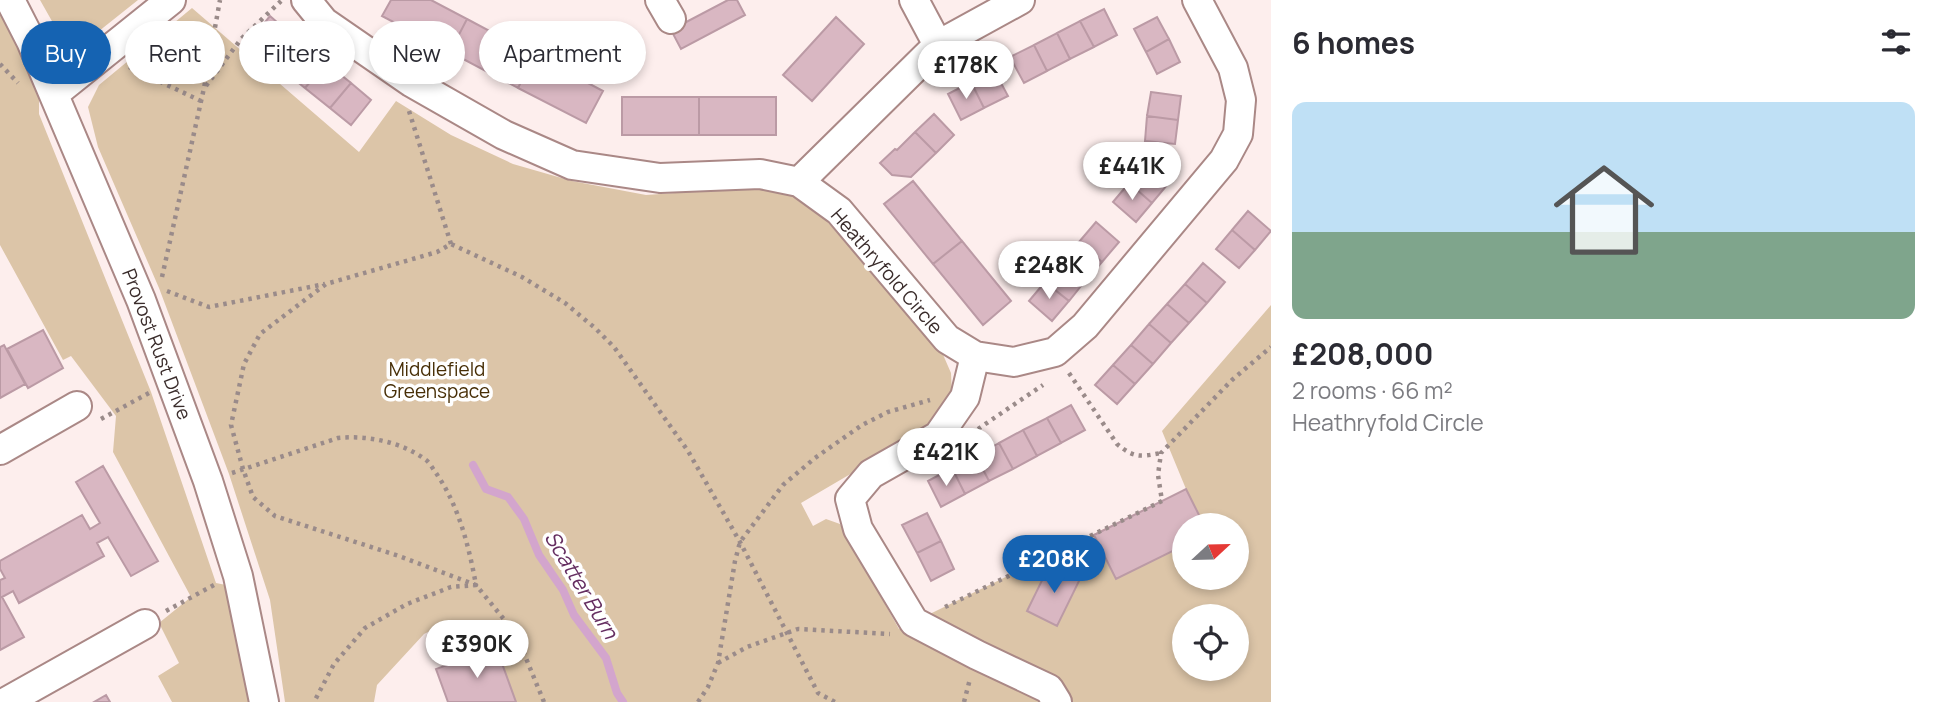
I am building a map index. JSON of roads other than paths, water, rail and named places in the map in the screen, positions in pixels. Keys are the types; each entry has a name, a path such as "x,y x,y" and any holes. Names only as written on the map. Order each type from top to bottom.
{"street":[{"name":"Provost Rust Drive","path":"10,0 31,41 142,300 208,481 238,576 264,702"},
{"path":"54,94 171,0"},
{"name":"Heathryfold Circle","path":"306,0 324,22 411,82 504,135 572,165 660,178 760,174 799,182 839,211 947,339 975,356 1014,362 1055,352 1085,326 1224,160 1238,134 1241,100 1233,68 1196,0"},
{"path":"914,0 939,45"},
{"path":"799,182 939,45 1020,0"},
{"path":"975,356 965,397 938,436 871,474 850,499 858,529 914,622 1049,689 1057,702"},
{"path":"0,450 77,406"},
{"path":"6,702 145,624"}],"waterway":[{"name":"Scatter Burn","path":"473,465 486,489 508,497 524,519 539,555 563,590 574,615 606,658 617,693 623,702"}],"park label":[{"name":"Middlefield Greenspace","path":"437,380"}]}
